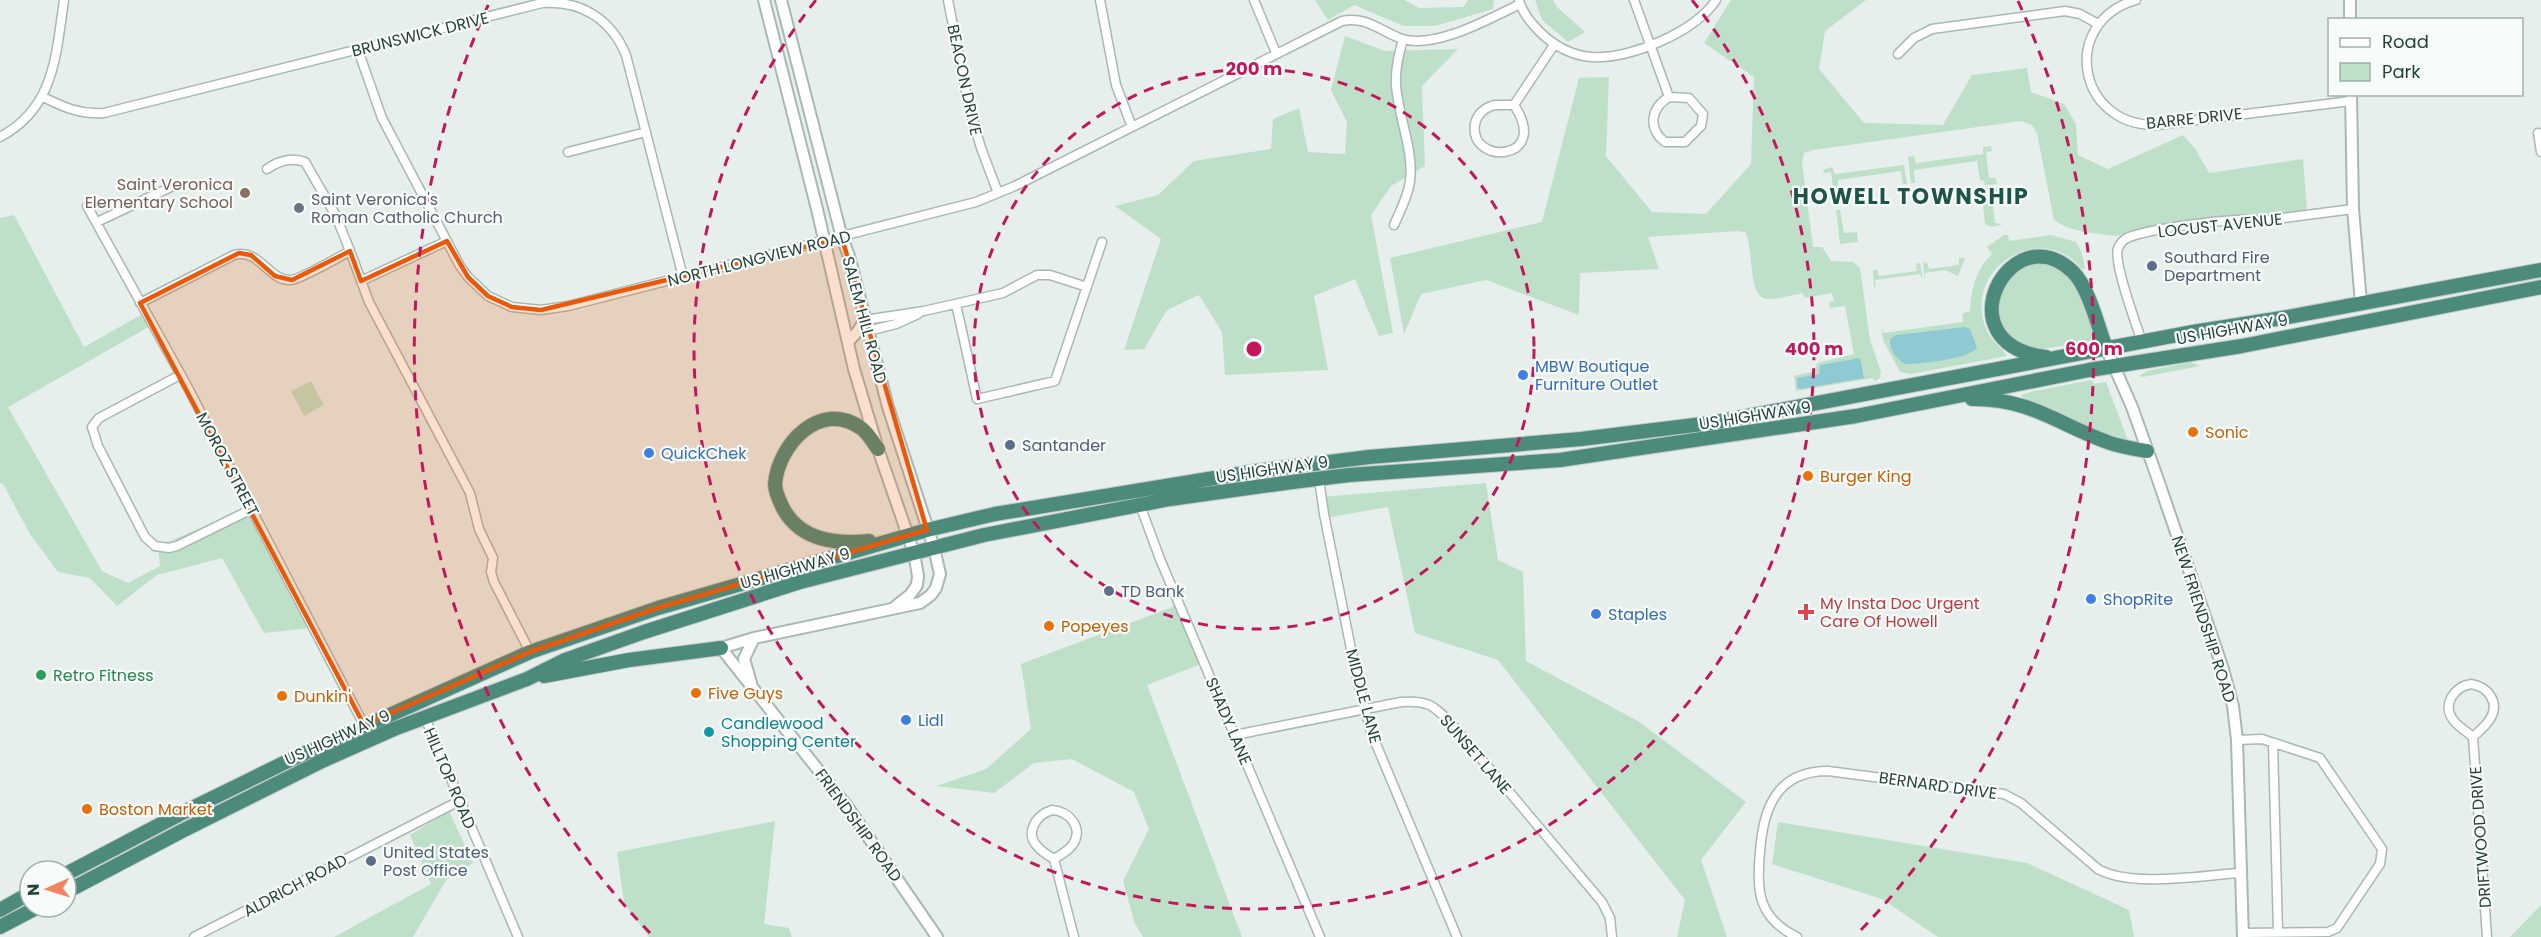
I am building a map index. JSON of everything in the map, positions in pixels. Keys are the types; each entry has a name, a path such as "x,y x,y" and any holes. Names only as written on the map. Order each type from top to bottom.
{"highway":[{"path":"2057,358 2034,355 2015,348 2000,333 1994,322 1991,308 1995,288 2005,272 2023,261 2037,258 2048,259 2064,265 2073,272 2083,287 2106,348"},
{"name":"US HIGHWAY 9","path":"78,868 180,814 364,724 530,652 658,608 927,530 995,514 1257,471 1369,457 1581,439 1711,423 2106,348 2541,270"},
{"name":"US HIGHWAY 9","path":"78,886 254,794 376,737 527,679 565,660 655,628 800,582 993,533 1140,505 1319,479 1560,460 1856,417 2003,386 2242,346 2541,286"},
{"path":"1949,399 2003,400 2025,405 2110,443 2147,451"},
{"path":"878,449 863,429 846,421 830,420 815,423 804,428 794,440 781,464 775,486 780,503 787,515 802,530 815,537 840,542 901,537"},
{"path":"527,679 593,666 721,648"},
{"path":"0,910 18,900"},
{"path":"0,927 18,918"}],"street":[{"path":"0,137 17,125 43,97 54,65 64,0"},
{"name":"SALEM HILL ROAD","path":"764,0 848,342 901,537 914,553 918,576 917,585 910,595 891,609"},
{"name":"SALEM HILL ROAD","path":"721,648 754,638 920,603 936,588 940,574 934,548 888,407 781,0"},
{"name":"BEACON DRIVE","path":"948,0 969,107 998,193"},
{"path":"1100,0 1116,85 1132,127"},
{"path":"1254,0 1276,53"},
{"path":"1634,0 1670,97"},
{"path":"1394,225 1405,200 1410,179 1410,165 1396,85 1403,39 1426,41 1443,37 1519,2 1528,18 1554,45 1581,55 1605,57 1650,45 1681,32 1699,20 1716,0"},
{"path":"1898,54 1922,33 1944,27 2065,11 2080,14 2098,24 2114,10 2136,0"},
{"path":"2350,0 2350,18"},
{"name":"BRUNSWICK DRIVE","path":"43,97 70,110 90,114 104,113 542,3 560,2 575,5 596,15 613,29 626,55 683,277"},
{"name":"NORTH LONGVIEW ROAD","path":"358,50 382,118 460,266 478,288 499,302 526,309 541,310 568,306 842,238 976,202 1132,127 1276,53 1349,20 1367,21 1403,39"},
{"name":"BARRE DRIVE","path":"2098,24 2089,44 2087,56 2089,81 2104,106 2126,121 2157,125 2351,98"},
{"path":"1514,105 1554,45"},
{"path":"1670,97 1689,98 1703,114 1701,126 1685,142 1665,142 1655,132 1653,118 1656,110 1670,97"},
{"path":"2351,98 2353,209 2361,303"},
{"path":"1514,105 1523,119 1525,131 1520,145 1509,152 1490,151 1482,146 1476,136 1477,118 1486,107 1514,105"},
{"path":"568,152 646,132"},
{"path":"2538,133 2541,152"},
{"path":"267,169 283,161 306,162 336,216 374,312 470,493 479,529 493,558 491,572 494,582 530,652"},
{"path":"97,222 173,186"},
{"name":"MOROZ STREET","path":"87,206 252,509 364,724"},
{"name":"LOCUST AVENUE","path":"2142,342 2117,263 2118,248 2124,240 2147,233 2204,224 2260,221 2353,209"},
{"path":"361,280 447,241"},
{"path":"956,304 977,399 1055,381 1102,242"},
{"path":"140,303 234,255 251,255 275,276 292,280 350,251"},
{"path":"848,342 865,320 924,311 1003,292 1029,277 1040,274 1087,287"},
{"path":"868,331 896,324 924,311"},
{"name":"NEW FRIENDSHIP ROAD","path":"2106,348 2132,407 2223,669 2233,706 2237,740 2243,935"},
{"path":"180,375 99,418 92,427 98,446 145,537 155,546 169,548 177,546 252,509"},
{"name":"MIDDLE LANE","path":"1319,479 1326,526 1371,732 1457,937"},
{"name":"SHADY LANE","path":"1140,505 1160,559 1320,937"},
{"name":"FRIENDSHIP ROAD","path":"753,688 744,659 754,638"},
{"name":"FRIENDSHIP ROAD","path":"721,648 848,806 937,937"},
{"path":"2471,684 2484,688 2494,704 2491,717 2473,737 2453,720 2449,711 2454,693 2471,684"},
{"name":"SUNSET LANE","path":"1235,735 1365,709 1417,701 1430,704 1439,711 1602,902 1610,918 1612,937"},
{"name":"HILLTOP ROAD","path":"424,718 518,937"},
{"name":"DRIFTWOOD DRIVE","path":"2473,737 2487,937"},
{"path":"2237,740 2257,738 2320,758 2382,849 2380,864 2337,928 2328,932 2243,935"},
{"path":"2273,743 2278,932"},
{"name":"BERNARD DRIVE","path":"1797,937 1778,925 1767,912 1761,899 1757,878 1761,836 1768,807 1783,787 1810,773 1828,771 2004,794 2021,803 2098,869 2112,876 2134,879 2241,873"},
{"name":"ALDRICH ROAD","path":"194,937 460,800"},
{"path":"1054,859 1074,844 1077,831 1071,818 1065,813 1052,810 1038,817 1032,828 1032,837 1038,848 1054,859 1074,937"}],"highlighted area":[{"path":"842,238 927,530 658,608 530,652 364,725 140,303 239,253 251,255 275,276 292,280 350,251 361,281 447,241 468,277 488,296 512,307 541,310"}],"green space":[{"path":"1315,0 1404,0 1419,8 1463,7 1468,0 1494,0 1493,9 1435,26 1404,26 1354,5 1328,20"},
{"path":"1535,0 1553,0 1557,7 1585,32 1568,42 1542,20"},
{"path":"1731,0 1866,0 1825,31 1819,69 1864,123 1943,125 1972,75 2027,68 2031,92 2064,104 2076,124 2078,155 2108,169 2183,135 2196,150 2209,173 2303,159 2307,212 2176,224 2116,236 2066,227 2054,220 2037,133 2032,125 2021,121 1804,153 1802,162 1813,247 1822,247 1831,261 1853,262 1860,268 1870,340 1881,372 1880,378 1874,381 1873,378 1796,391 1794,376 1815,371 1817,363 1854,354 1845,306 1830,308 1829,302 1834,301 1832,293 1804,298 1803,293 1773,299 1762,297 1754,282 1745,232 1737,231 1648,237 1659,269 1580,273 1579,315 1486,280 1421,294 1404,334 1390,258 1542,222 1579,78 1609,77 1606,156 1652,212 1706,214 1751,164 1754,77 1704,43"},
{"path":"1345,36 1385,51 1458,49 1422,86 1425,166 1391,186 1371,215 1393,333 1379,336 1355,279 1314,296 1328,370 1225,375 1222,332 1199,295 1167,310 1144,349 1124,350 1161,239 1115,206 1158,195 1194,161 1271,149 1273,119 1299,108 1308,152 1345,154 1347,122 1331,90"},
{"path":"1991,146 1992,151 1986,152 1989,178 1996,178 1997,184 1985,185 1984,181 1980,180 1977,161 1914,170 1915,183 1911,183 1908,157 1914,156 1916,163 1983,154 1983,147"},
{"path":"1904,165 1907,184 1903,184 1901,171 1838,180 1839,205 1835,205 1831,172 1824,173 1823,170 1832,167 1835,174"},
{"path":"1998,187 1998,192 1991,193 1995,223 2003,224 1991,227 1985,224 1982,196 1986,193 1985,188"},
{"path":"1836,210 1840,210 1844,233 1857,232 1858,242 1840,244"},
{"path":"14,215 84,347 146,312 154,324 8,407 102,571 128,583 160,566 158,546 250,507 312,628 264,633 222,558 157,575 117,606 90,578 58,572 30,534 3,484 0,483 0,218"},
{"path":"2004,235 2008,235 2009,241 2051,235 2076,242 2082,253 2085,269 2066,255 2048,249 2029,249 2012,256 1997,267 1987,283 1982,302 1986,329 2007,356 1911,374 1900,372 1883,340 1881,326 1883,333 1963,322 1962,314 1970,311 1973,288 1978,273 1992,254 1987,247"},
{"path":"1959,258 1965,258 1958,276 1945,270 1925,273 1925,280 1923,263 1927,262 1929,269 1959,265"},
{"path":"1920,263 1923,280 1920,274 1875,280 1876,287 1874,287 1873,270 1877,270 1879,276 1917,271 1916,264"},
{"path":"2041,263 2054,267 2064,274 2078,291 2094,337 2091,338 2092,341 2042,349 2018,343 2004,330 1997,316 2002,284 2027,264"},
{"path":"2190,362 2200,366 2139,376 2147,371"},
{"path":"2092,380 2094,384 2106,382 2129,443 2121,443 2021,395"},
{"path":"311,381 324,405 304,416 291,391"},
{"path":"1486,483 1498,560 1523,572 1526,661 1638,721 1746,802 1701,860 1727,937 1677,937 1685,900 1498,660 1415,633 1388,507 1325,518 1322,497"},
{"path":"1178,605 1206,662 1147,685 1242,937 1143,937 1135,924 1123,881 1149,829 1134,792 1072,759 1034,763 994,793 936,786 986,769 1031,729 1021,664"},
{"path":"449,811 473,863 446,880 413,937 334,937 431,884 410,835"},
{"path":"775,821 764,924 789,928 792,937 649,937 624,903 617,852"},
{"path":"1778,822 2027,863 2129,910 2134,937 1938,937 1882,899 1772,864"},
{"path":"2541,905 2541,937 2510,937"}],"water":[{"path":"1965,327 1970,329 1977,348 1955,358 1906,364 1896,357 1891,347 1890,339 1896,335"},
{"path":"1860,358 1864,378 1800,389 1797,387 1797,378 1819,374 1820,365"}],"place":[{"name":"Saint Veronica Elementary School","path":"245,193"},
{"name":"Saint Veronica's Roman Catholic Church","path":"299,208"},
{"name":"Southard Fire Department","path":"2152,266"},
{"name":"MBW Boutique Furniture Outlet","path":"1523,375"},
{"name":"Sonic","path":"2193,432"},
{"name":"Santander","path":"1010,445"},
{"name":"QuickChek","path":"649,453"},
{"name":"Burger King","path":"1808,476"},
{"name":"TD Bank","path":"1109,591"},
{"name":"ShopRite","path":"2091,599"},
{"name":"My Insta Doc Urgent Care Of Howell","path":"1806,612"},
{"name":"Staples","path":"1596,614"},
{"name":"Popeyes","path":"1049,626"},
{"name":"Retro Fitness","path":"41,675"},
{"name":"Five Guys","path":"696,693"},
{"name":"Dunkin'","path":"282,696"},
{"name":"Lidl","path":"906,720"},
{"name":"Candlewood Shopping Center","path":"709,732"},
{"name":"Boston Market","path":"87,809"},
{"name":"United States Post Office","path":"371,861"}],"district":[{"name":"HOWELL TOWNSHIP","path":"1911,196"}]}
